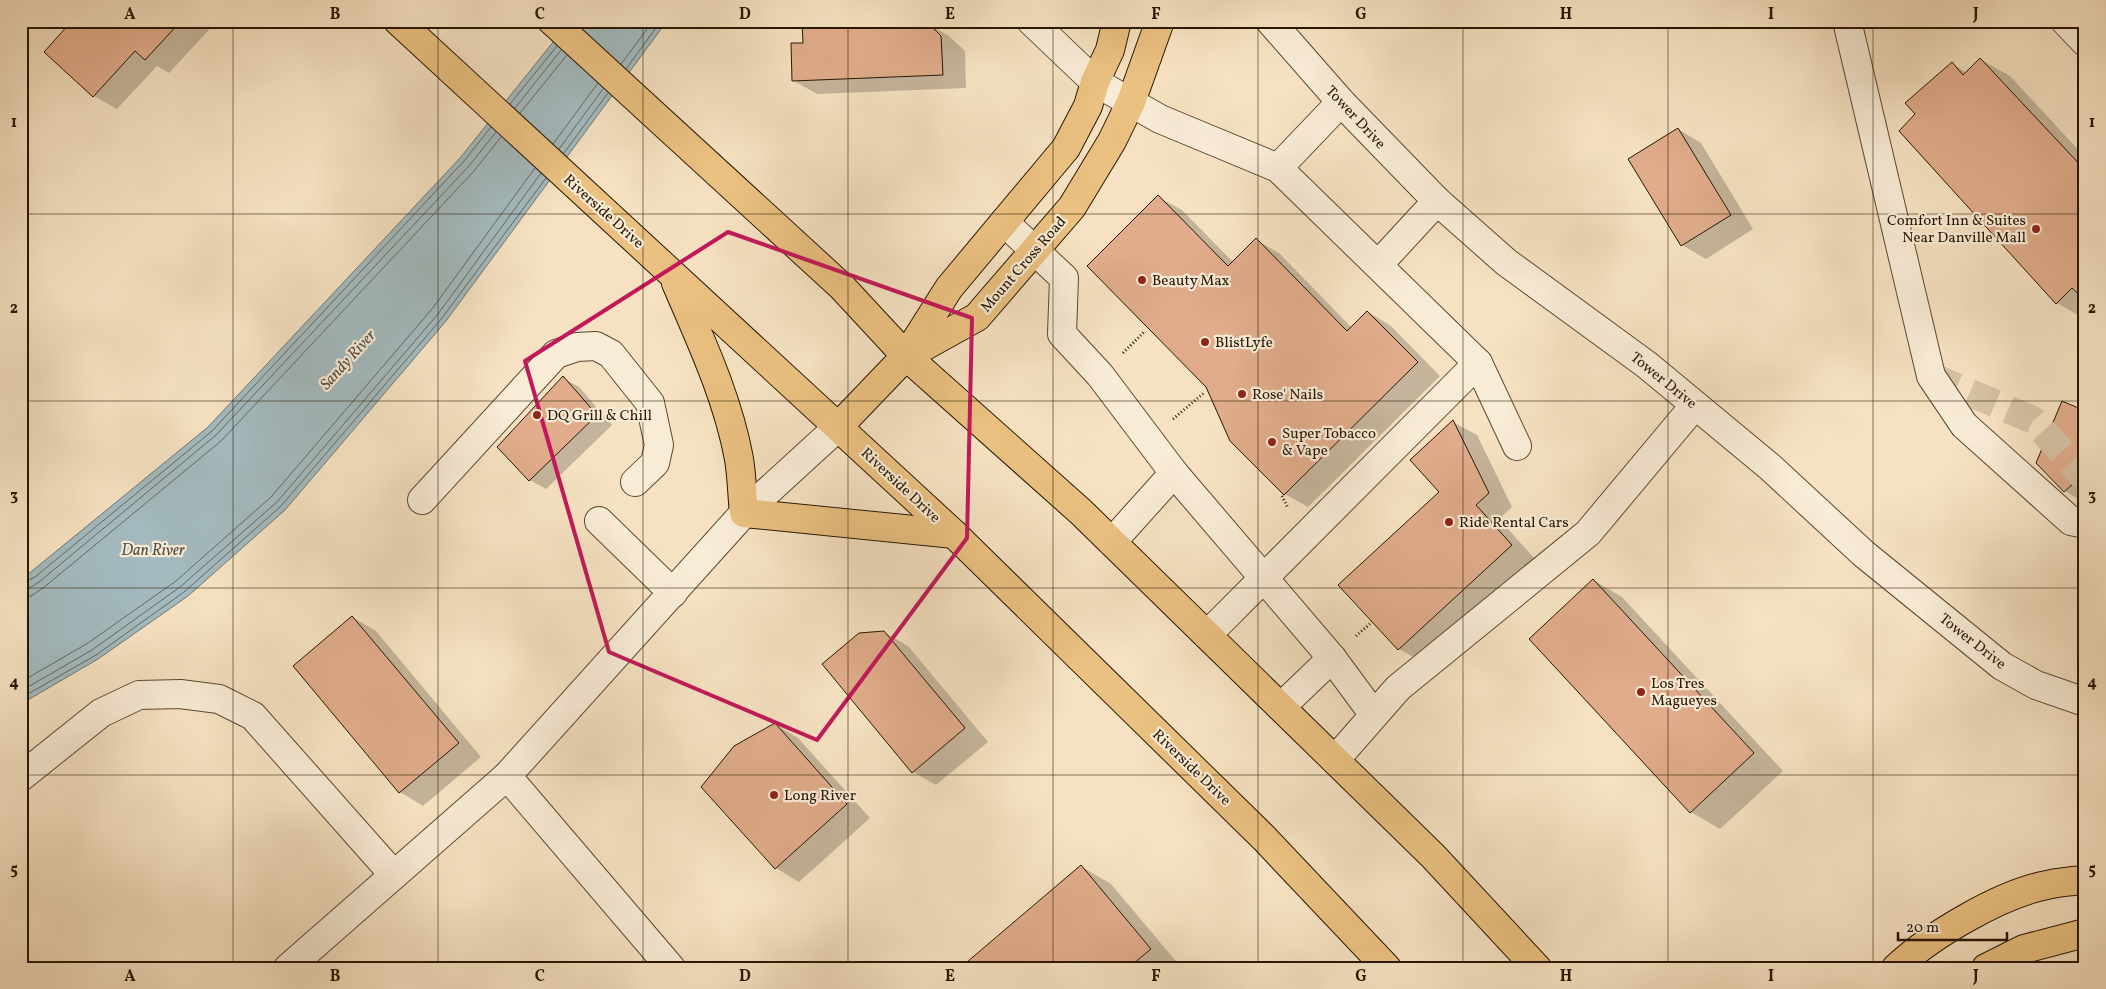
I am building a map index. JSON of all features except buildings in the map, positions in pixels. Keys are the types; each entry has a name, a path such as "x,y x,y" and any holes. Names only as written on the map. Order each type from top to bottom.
{"main road":[{"name":"Riverside Drive","path":"398,21 954,534 1257,831 1387,968"},
{"path":"552,21 718,170 842,287 906,356 1081,512 1433,856 1537,968"},
{"path":"838,427 906,356 949,288 1066,148 1088,106 1095,82 1110,50 1117,21"},
{"name":"Mount Cross Road","path":"906,356 977,317 1072,208 1112,141 1132,102 1160,21"},
{"path":"671,272 704,346 729,421 739,459 744,513 954,534"},
{"path":"1896,968 1954,926 2010,897 2045,885 2085,880"},
{"path":"1986,968 2024,949 2085,933"},
{"path":"1362,941 1379,968"}],"street":[{"path":"1031,21 1095,82 1160,119 1278,168 1478,363 1517,446"},
{"name":"Tower Drive","path":"1270,21 1341,102 1437,201 1506,262 1648,365 1770,467 1864,554 2002,666 2036,685 2085,702"},
{"path":"1847,21 1931,376 1964,424 2070,521 2085,524"},
{"path":"2065,21 2085,42"},
{"path":"1278,168 1341,102"},
{"path":"1378,265 1437,201"},
{"path":"1004,222 1064,278 1062,334 1100,375 1151,439 1174,473 1332,658 1374,715"},
{"path":"422,500 556,354 577,347 596,346 611,354 650,403 659,446 655,463 635,482"},
{"path":"1207,635 1478,363"},
{"path":"1335,760 1398,688 1588,533 1695,405"},
{"path":"288,968 507,776 744,513 838,427"},
{"path":"1112,542 1174,473"},
{"path":"598,521 673,593"},
{"path":"1281,707 1332,658"},
{"path":"21,777 101,713 139,695 180,694 219,698 253,716 394,875"},
{"path":"507,776 671,968"}],"path":[{"path":"1151,439 1205,392"}],"highlighted area":[{"path":"728,232 972,318 967,538 817,740 609,652 525,361"}],"water":[{"name":"Dan River","path":"570,21 667,21 446,321 285,510 188,596 98,659 21,704 21,580 208,427 460,158"}],"tunnel":[{"path":"1931,376 2033,420 2085,478"}],"place":[{"name":"Comfort Inn & Suites Near Danville Mall","path":"2036,229"},
{"name":"Beauty Max","path":"1142,280"},
{"name":"BlistLyfe","path":"1205,342"},
{"name":"Rose' Nails","path":"1242,394"},
{"name":"DQ Grill & Chill","path":"537,415"},
{"name":"Super Tobacco & Vape","path":"1272,442"},
{"name":"Ride Rental Cars","path":"1449,522"},
{"name":"Los Tres Magueyes","path":"1641,692"},
{"name":"Long River","path":"774,795"}],"water label":[{"name":"Sandy River","path":"347,359"}]}
